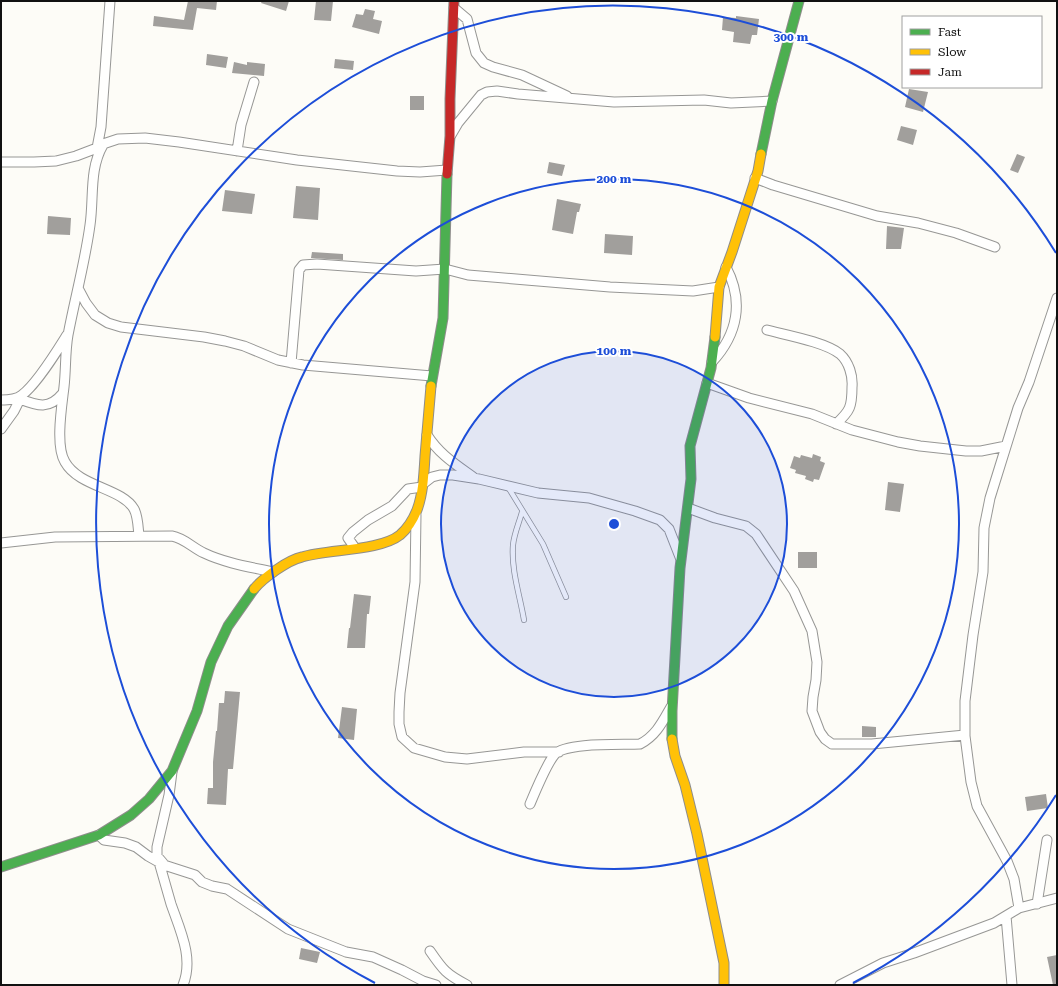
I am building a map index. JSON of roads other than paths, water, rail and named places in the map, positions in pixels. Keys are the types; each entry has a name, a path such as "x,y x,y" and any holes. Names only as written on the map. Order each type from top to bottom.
{"street":[{"path":"110,1 100,146 94,166 90,225 69,332 60,414 60,435 64,461 82,479 111,492 126,501 134,509 139,536"},
{"path":"724,985 724,963 697,834 685,785 675,756 672,737 672,706 681,560 691,479 690,446 712,362 719,287 755,178 772,101 799,1"},
{"path":"454,4 467,19 476,53 479,58 493,67 522,75 570,98"},
{"path":"454,4 443,318 432,376 426,433 423,485 417,510 415,533 415,582 400,693 399,724 402,737 414,748 446,757 466,759 524,752 559,752"},
{"path":"237,151 241,125 254,82"},
{"path":"450,136 458,123 475,102 481,95 487,92 497,91 614,102 704,100 731,103 772,101"},
{"path":"1,162 56,161 76,156 118,140 145,138 297,160 397,171 420,172 447,170"},
{"path":"755,178 773,185 877,216 918,223 956,233 995,247"},
{"path":"291,363 299,270 303,265 317,264 416,271 445,269 468,275 610,287 693,291 719,287"},
{"path":"712,362 728,340 737,308 733,279 726,267"},
{"path":"78,288 86,303 95,315 108,323 121,327 204,337 224,341 244,346 264,355 291,363 315,367 432,376"},
{"path":"1020,908 1014,879 1007,861 977,806 971,782 966,735 966,701 973,635 984,572 984,528 990,498 1006,446 1057,298"},
{"path":"767,330 816,343 834,350 841,355 851,372 852,401 848,414 836,424"},
{"path":"1,429 14,411 21,397 35,381 69,332"},
{"path":"707,383 749,398 812,414 836,424 871,435 920,446 966,451 981,451 1006,446"},
{"path":"1,400 21,397 41,406 49,405 57,400 63,393"},
{"path":"426,433 438,450 456,465 476,478"},
{"path":"355,548 348,538 353,532 368,520 392,506 408,489 423,485 432,477 440,475 476,478 538,492 589,498 660,520 670,529 681,560"},
{"path":"688,508 715,518 746,526 756,534 794,591 812,631 817,662 812,711 820,732 825,739 832,744 872,744 966,735"},
{"path":"183,985 187,975 186,952 180,928 165,887 161,863 157,856 157,847 169,795 172,771 197,711 211,662 228,626 258,584 273,572 300,557 323,552 374,546 389,541 399,536 408,527 417,510"},
{"path":"1,543 55,537 176,536 205,554 238,564 273,572"},
{"path":"530,804 555,754 564,749 578,747 640,744 649,740 672,706"},
{"path":"1,867 99,835 131,815 149,799 172,771"},
{"path":"99,835 104,840 125,843 136,847 161,863 195,875 202,882 227,889 288,929 346,952 373,958 436,985"},
{"path":"1037,904 1047,840"},
{"path":"840,985 883,963 987,926 1020,908 1057,898"},
{"path":"1006,916 1012,985"},
{"path":"430,951 444,970 454,978 467,985"}],"lane":[{"path":"507,485 522,512 543,544 566,596"},
{"path":"522,512 514,537 513,546 514,564 524,620"}]}
